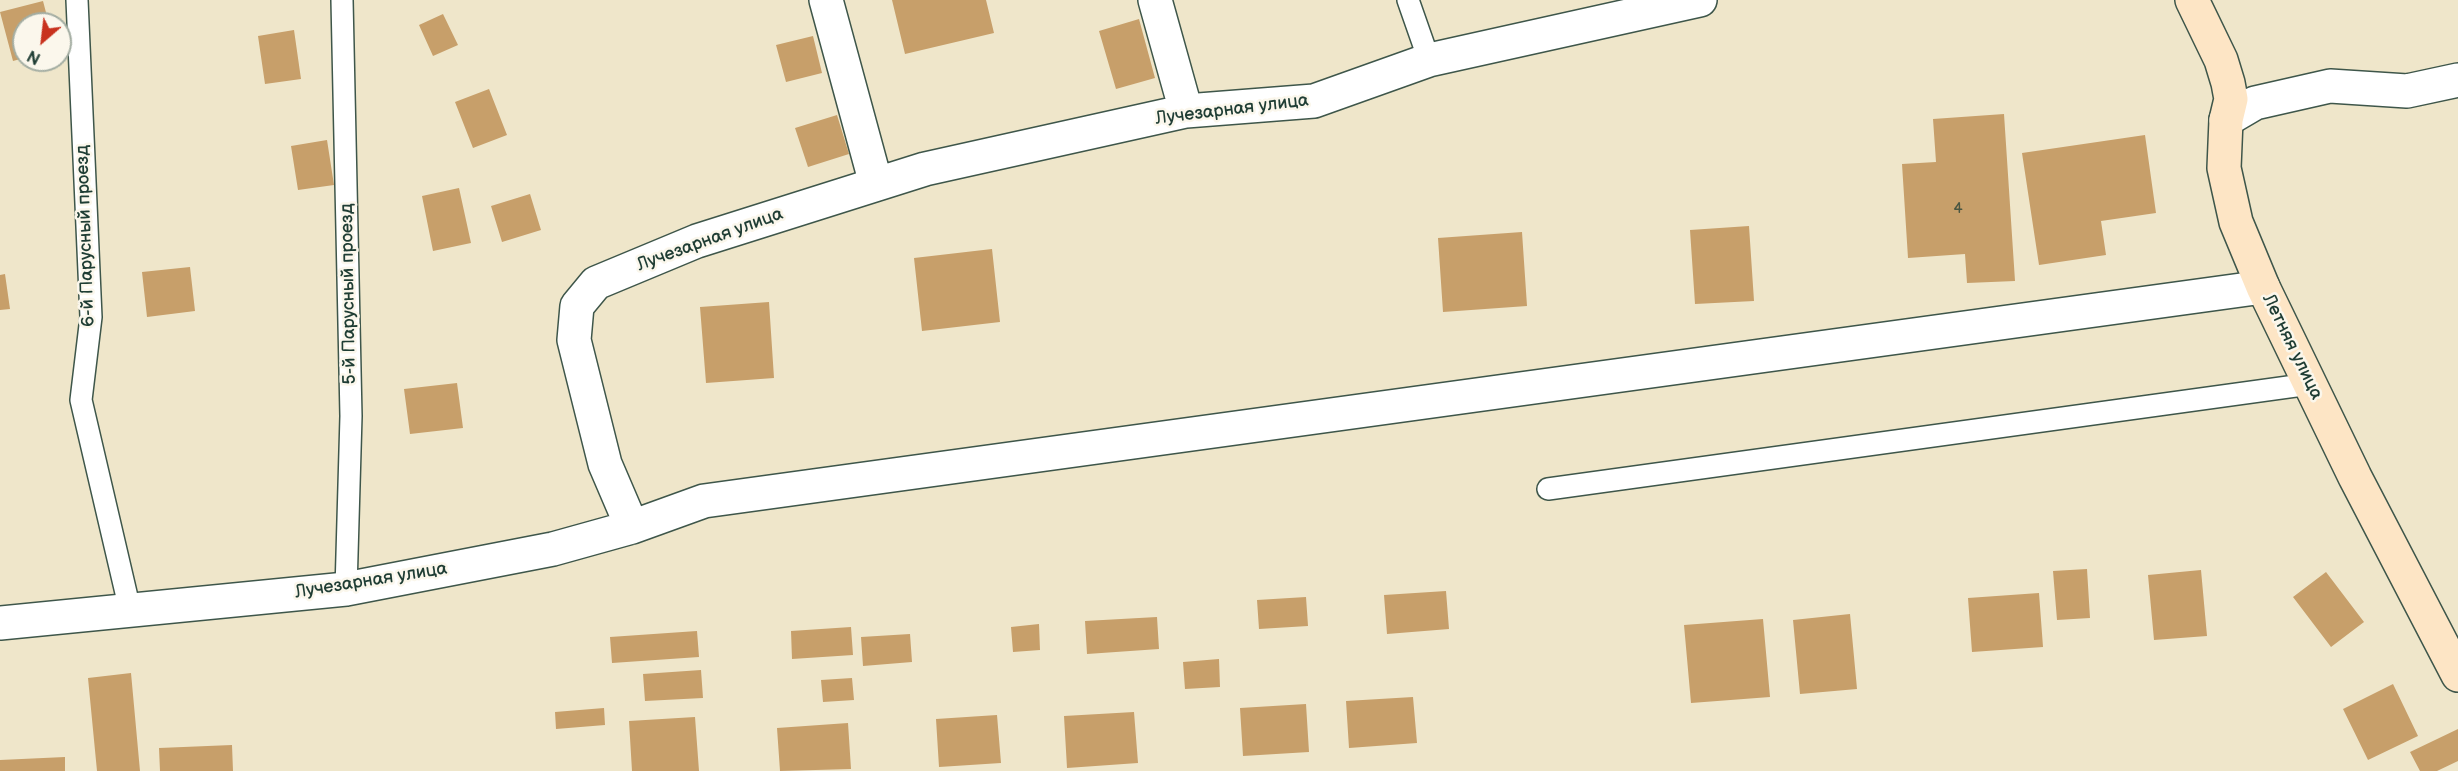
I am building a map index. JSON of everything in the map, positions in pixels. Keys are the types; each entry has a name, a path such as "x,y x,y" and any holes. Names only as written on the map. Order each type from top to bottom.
{"street":[{"path":"826,0 876,184"},
{"path":"1155,0 1186,111"},
{"name":"Лучезарная улица","path":"0,623 346,589 553,549 632,527 605,464 574,340 577,306 596,283 697,241 925,169 1186,111 1314,101 1429,60 1648,5 1700,0"},
{"name":"Летняя улица","path":"2192,0 2221,60 2228,83 2231,99 2226,120 2224,168 2236,222 2263,287 2355,477 2458,675"},
{"path":"2226,120 2255,103 2330,86 2407,91 2458,80"},
{"path":"632,527 704,501 2263,287"}],"lane":[{"name":"6-й Парусный проезд","path":"77,0 91,317 81,400 130,610"},
{"name":"5-й Парусный проезд","path":"342,0 351,416 346,589"},
{"path":"1408,0 1429,60"},
{"path":"1548,489 2310,384"}],"building":[{"path":"892,0 986,0 994,33 905,54"},
{"path":"43,1 46,12 12,12 12,57 0,12"},
{"path":"443,14 458,45 433,56 419,25"},
{"path":"1139,19 1155,78 1116,89 1099,31"},
{"path":"294,30 301,79 265,84 258,36"},
{"path":"813,36 822,73 786,82 776,45"},
{"path":"489,89 507,135 473,148 455,102"},
{"path":"2004,114 2015,281 1967,283 1965,254 1908,258 1902,164 1936,162 1933,119"},
{"path":"837,115 849,154 808,167 795,128"},
{"path":"2145,135 2156,213 2101,221 2106,255 2039,265 2022,153"},
{"path":"327,140 334,185 298,190 291,146"},
{"path":"459,188 471,243 433,251 422,196"},
{"path":"530,194 541,230 502,242 491,206"},
{"path":"1749,226 1754,301 1695,304 1690,230"},
{"path":"1522,232 1527,306 1443,312 1438,238"},
{"path":"992,249 1000,322 922,331 914,258"},
{"path":"190,267 195,311 147,317 142,272"},
{"path":"5,274 10,309 0,310 0,275"},
{"path":"769,302 774,378 706,383 700,307"},
{"path":"457,383 463,428 410,434 404,389"},
{"path":"2087,569 2090,618 2057,620 2053,571"},
{"path":"2201,570 2207,636 2154,640 2148,575"},
{"path":"2326,572 2364,622 2331,647 2293,597"},
{"path":"1446,591 1449,629 1387,634 1384,595"},
{"path":"2039,593 2043,647 1972,652 1968,598"},
{"path":"1306,597 1308,626 1259,629 1257,600"},
{"path":"1850,614 1857,689 1800,694 1793,620"},
{"path":"1157,617 1159,649 1087,654 1085,621"},
{"path":"1763,619 1770,697 1691,703 1684,625"},
{"path":"1039,624 1040,650 1013,652 1011,627"},
{"path":"851,627 853,655 792,659 791,631"},
{"path":"697,631 699,657 612,663 610,637"},
{"path":"910,634 912,662 863,666 861,637"},
{"path":"1219,659 1220,687 1185,689 1183,662"},
{"path":"701,670 703,698 645,701 643,674"},
{"path":"131,673 140,771 97,771 88,678"},
{"path":"852,678 854,700 823,702 821,680"},
{"path":"2393,684 2418,736 2368,760 2343,709"},
{"path":"1413,697 1417,743 1349,748 1346,701"},
{"path":"1306,704 1309,752 1243,756 1240,708"},
{"path":"604,708 605,725 556,729 555,712"},
{"path":"1134,712 1138,763 1067,768 1064,716"},
{"path":"997,715 1001,763 939,767 936,719"},
{"path":"695,717 699,771 632,771 629,721"},
{"path":"848,723 851,769 780,771 777,728"},
{"path":"2458,729 2458,761 2437,771 2420,771 2410,752"},
{"path":"232,745 233,771 160,771 159,748"},
{"path":"65,757 65,771 0,771 0,760"}]}
